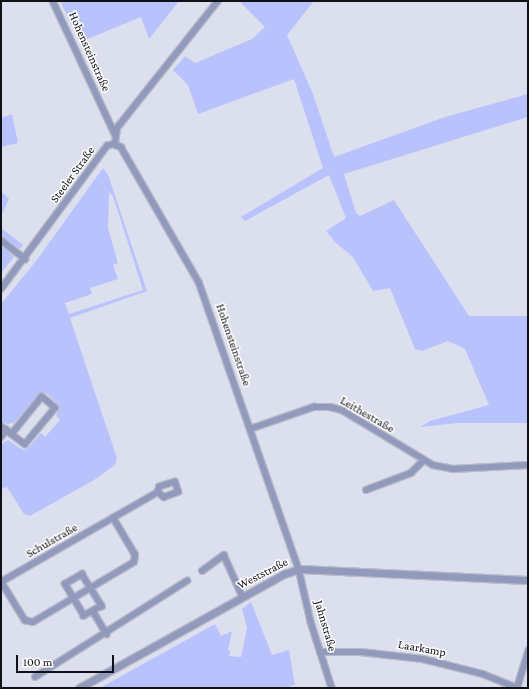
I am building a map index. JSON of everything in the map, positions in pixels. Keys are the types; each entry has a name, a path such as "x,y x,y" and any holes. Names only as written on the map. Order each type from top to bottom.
{"street":[{"name":"Hohensteinstraße","path":"53,1 115,134"},
{"path":"115,144 115,134 117,128 218,1"},
{"name":"Hohensteinstraße","path":"115,144 124,150 195,272 299,569"},
{"name":"Steeler Straße","path":"1,289 25,259 106,146 115,144"},
{"path":"1,240 25,259"},
{"path":"1,426 9,432 25,444 55,408 42,397 9,432 1,437"},
{"name":"Leithestraße","path":"250,428 314,407 330,407 342,410 423,461 453,469 528,465"},
{"path":"366,490 411,473 423,461"},
{"name":"Schulstraße","path":"1,582 158,492"},
{"path":"1,582 28,623 33,622 135,560 135,555 113,518"},
{"path":"202,571 224,555 243,597"},
{"name":"Weststraße","path":"79,688 243,597 299,569 528,580"},
{"name":"Jahnstraße","path":"299,569 320,652 332,688"},
{"path":"82,574 102,606 84,616 74,598 65,584 82,574"},
{"path":"35,677 107,634 187,581"},
{"path":"93,611 107,634"},
{"name":"Laarkamp","path":"320,652 361,652 423,658 483,674 517,688 528,651"}],"shaded area":[{"path":"60,1 179,1 149,39 141,17 80,42"},
{"path":"239,1 314,1 287,35 313,94 334,157 445,117 528,94 528,117 344,174 356,213 360,216 394,200 469,316 528,316 528,423 457,423 420,427 430,421 489,405 465,349 448,341 422,351 415,349 390,288 373,291 353,257 335,242 326,231 346,218 329,175 245,221 241,217 323,168 294,79 198,114 188,85 173,70 185,56 195,63 252,39 265,27"},
{"path":"12,114 18,143 1,147 1,118"},
{"path":"103,168 108,175 147,291 70,318 117,458 115,465 94,480 30,516 24,514 7,487 1,489 1,444 8,440 23,450 27,449 41,433 45,437 60,420 56,416 60,406 47,394 40,393 14,423 7,424 1,421 1,304 36,261","holes":["99,184 113,196 143,290 69,314 65,303 92,294 90,288 118,279 113,265 118,263 108,228 109,193"]},
{"path":"2,192 9,199 1,216 1,194"},
{"path":"1,228 23,245 20,249 1,237"},
{"path":"1,245 14,257 1,273"},
{"path":"251,602 272,655 289,650 295,685 284,688 100,688 215,624 221,636 232,631 228,650 231,651 229,656 241,657 247,628 242,609"}]}
